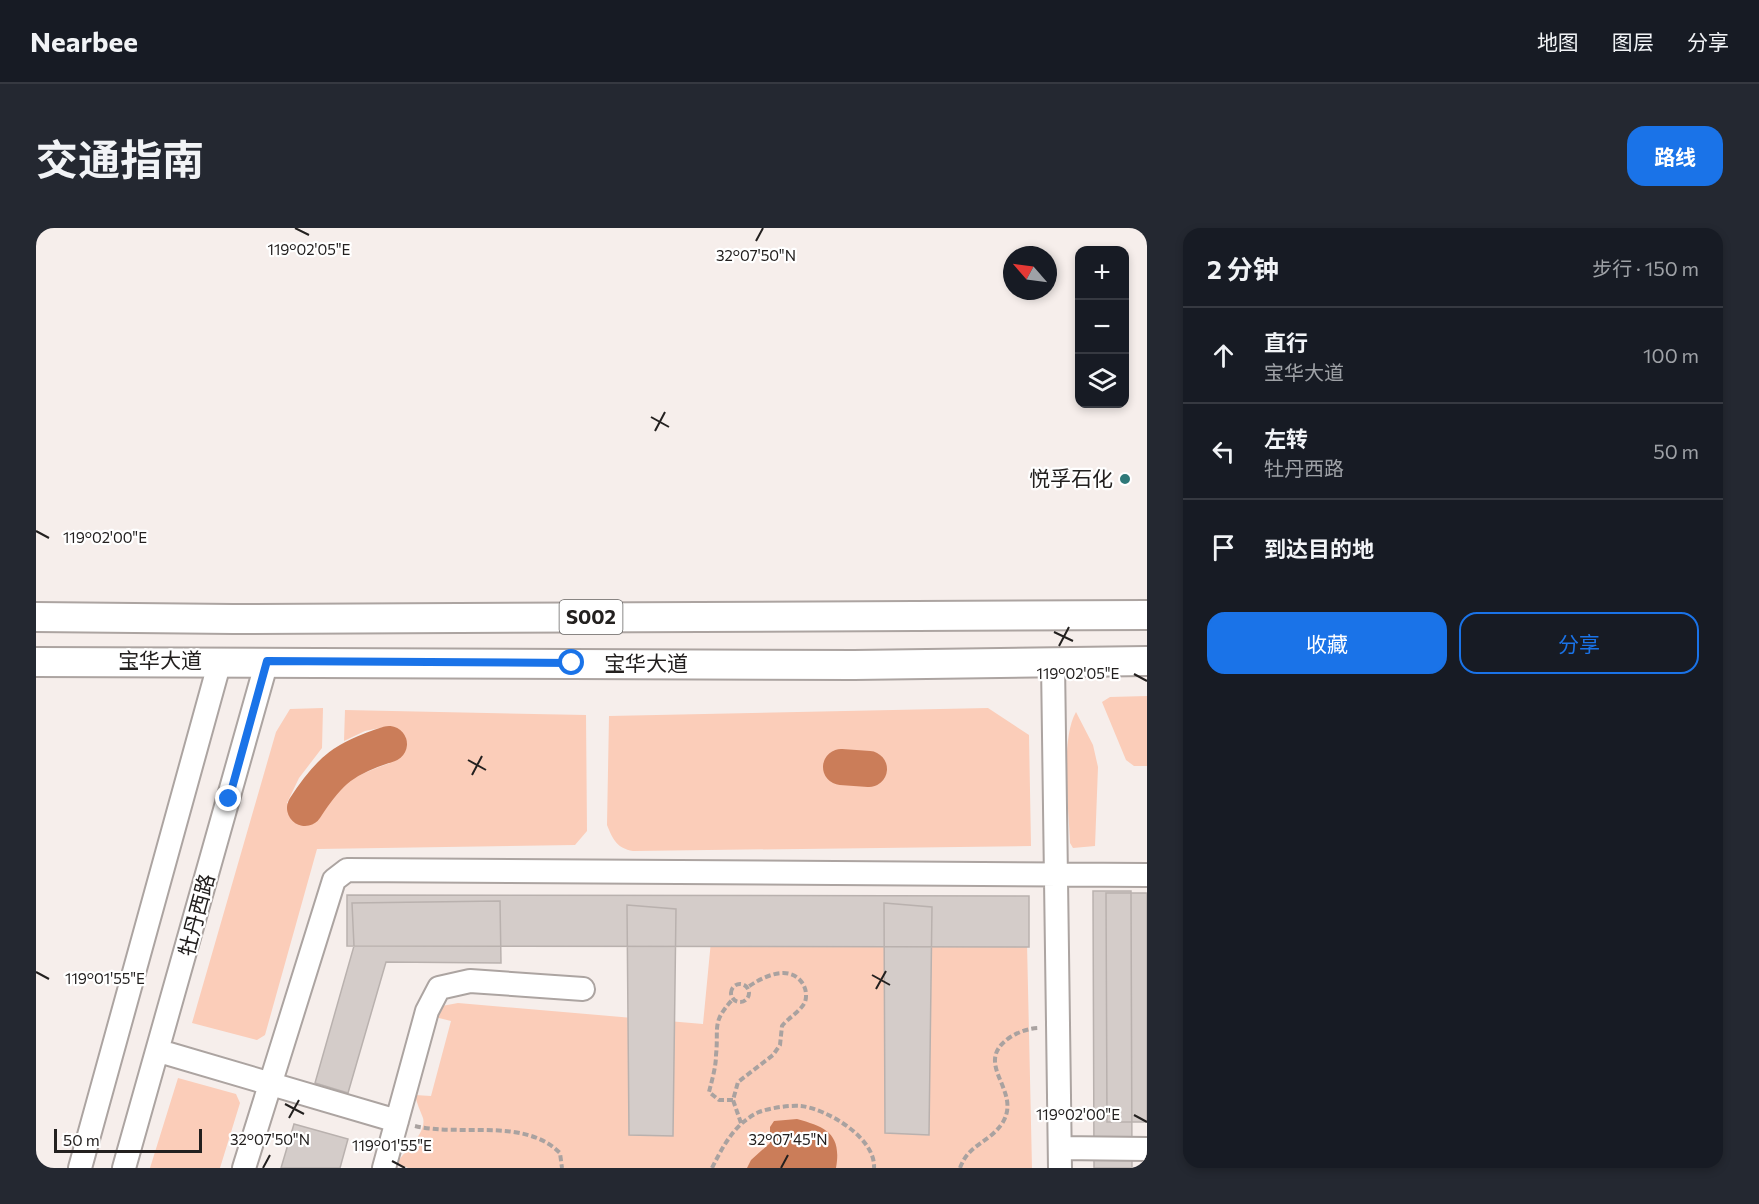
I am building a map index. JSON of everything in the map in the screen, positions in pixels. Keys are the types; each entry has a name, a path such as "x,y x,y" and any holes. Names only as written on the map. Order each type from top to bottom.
{"main road":[{"name":"宝华大道","path":"36,617 245,619 1147,615"},
{"name":"宝华大道","path":"36,662 267,661 842,665 1147,661"}],"street":[{"path":"80,1168 220,661"},
{"name":"牡丹西路","path":"124,1168 159,1051 267,661"},
{"path":"1053,663 1060,1158 1147,1149"},
{"path":"244,1168 334,880 347,870 1147,875"},
{"path":"384,1168 427,1011 439,988 470,981 583,989"},
{"path":"159,1051 271,1082 397,1121"}],"path":[{"path":"741,1124 733,1100 738,1082 773,1055 780,1046 782,1026 798,1012 806,1000 806,988 800,979 785,973 762,978 748,987"},
{"path":"733,1100 719,1100 709,1092 717,1053 715,1030 718,1019 733,999 733,988 743,984 748,987"},
{"path":"733,999 743,1001 748,998 748,987"},
{"path":"960,1168 964,1155 994,1134 1004,1121 1008,1099 994,1064 1000,1045 1012,1036 1032,1028 1058,1028"},
{"path":"712,1168 725,1142 741,1124 760,1112 801,1106 831,1117 856,1132 868,1146 874,1168"},
{"path":"397,1121 419,1127 510,1132 548,1140 561,1153 562,1168"}],"shaded area":[{"path":"1147,696 1147,766 1134,766 1126,760 1102,702 1110,697"},
{"path":"323,708 322,748 299,778 287,803 319,813 326,802 350,781 390,763 390,726 365,731 344,741 345,710 586,715 587,831 575,845 317,849 265,1035 257,1040 192,1023 276,732 290,709"},
{"path":"988,708 1029,735 1031,846 633,851 623,848 616,842 607,825 609,716"},
{"path":"1076,712 1093,745 1098,767 1095,846 1073,848 1070,843 1067,757 1071,724"},
{"path":"711,941 1027,943 1032,1168 408,1168 397,1163 422,1130 423,1118 415,1095 431,1096 451,1021 435,1017 442,1006 458,1003 703,1024"},
{"path":"178,1078 236,1094 240,1103 220,1168 150,1168"},
{"path":"797,1119 816,1125 830,1134 837,1147 836,1168 747,1168 751,1160 770,1143 770,1127 774,1121"}],"building":[{"path":"1093,891 1131,891 1132,1168 1094,1168"},
{"path":"1106,893 1147,893 1147,1122 1107,1122"},
{"path":"347,895 1029,896 1029,947 347,946"},
{"path":"500,901 501,963 386,962 348,1093 315,1083 354,946 352,903"},
{"path":"884,903 932,907 929,1135 885,1133"},
{"path":"627,905 676,909 673,1136 629,1135"},
{"path":"294,1124 348,1139 340,1168 281,1168"}],"waterway":[{"path":"305,808 322,784 340,767 361,754 389,744"},
{"path":"841,767 869,769"}],"place":[{"name":"悦孚石化","path":"1125,479"}],"route":[{"path":"229,799 267,661 572,663"}]}
